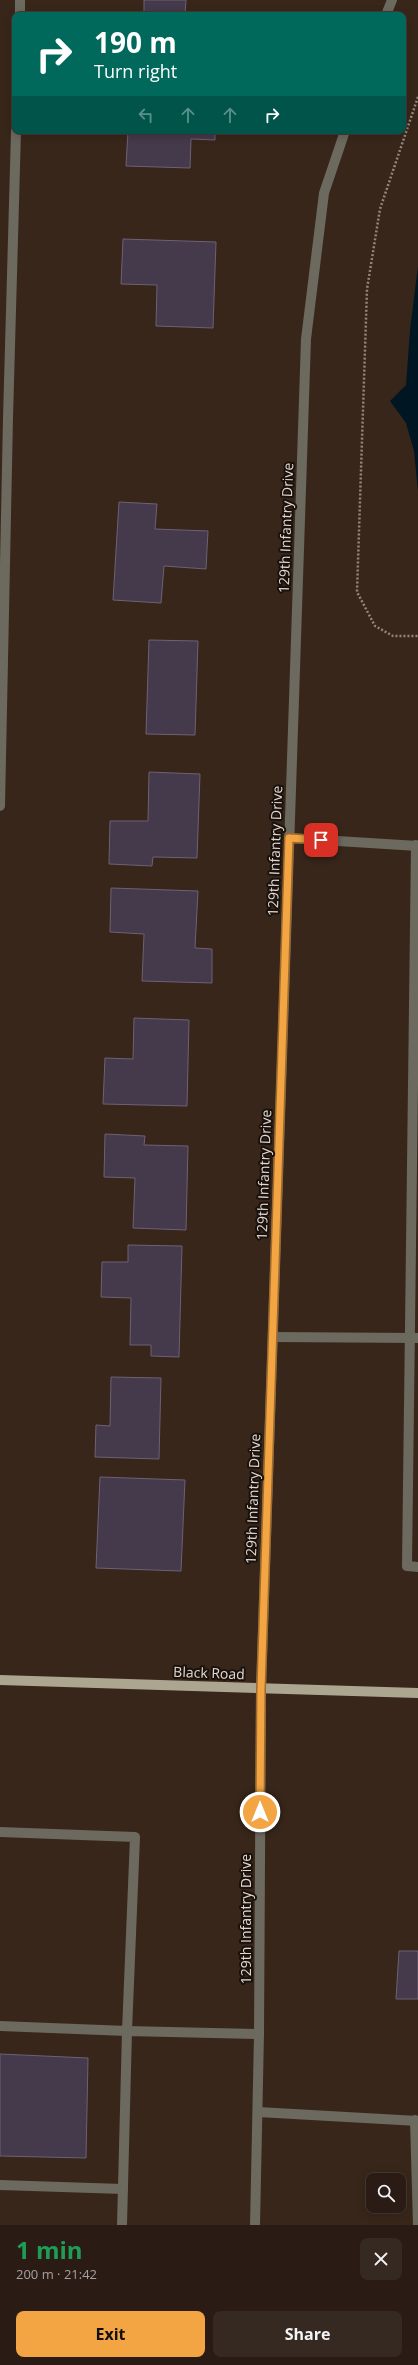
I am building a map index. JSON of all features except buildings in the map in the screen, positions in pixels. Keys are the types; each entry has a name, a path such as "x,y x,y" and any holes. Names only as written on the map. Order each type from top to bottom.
{"main road":[{"name":"Black Road","path":"0,1680 261,1689 418,1692"}],"street":[{"path":"20,0 20,12"},
{"path":"387,12 392,0"},
{"path":"0,806 4,418 16,134"},
{"name":"129th Infantry Drive","path":"255,2225 259,2034 261,1689 306,339 324,193 344,134"},
{"path":"289,838 417,846 414,1338 407,1566 418,1566"},
{"path":"273,1337 414,1338"},
{"path":"0,1832 135,1837 127,2031 122,2225"},
{"path":"0,2026 259,2034"},
{"path":"258,2112 417,2120 417,2225"},
{"path":"0,2185 123,2188"}],"path":[{"path":"406,132 418,97"},
{"path":"405,134 380,209 367,288 357,592 375,626 393,636 418,636"}],"water":[{"path":"418,266 418,492 414,451 406,423 390,401 406,385 410,330"}],"route":[{"path":"260,1812 261,1689 289,838 321,840"}]}
